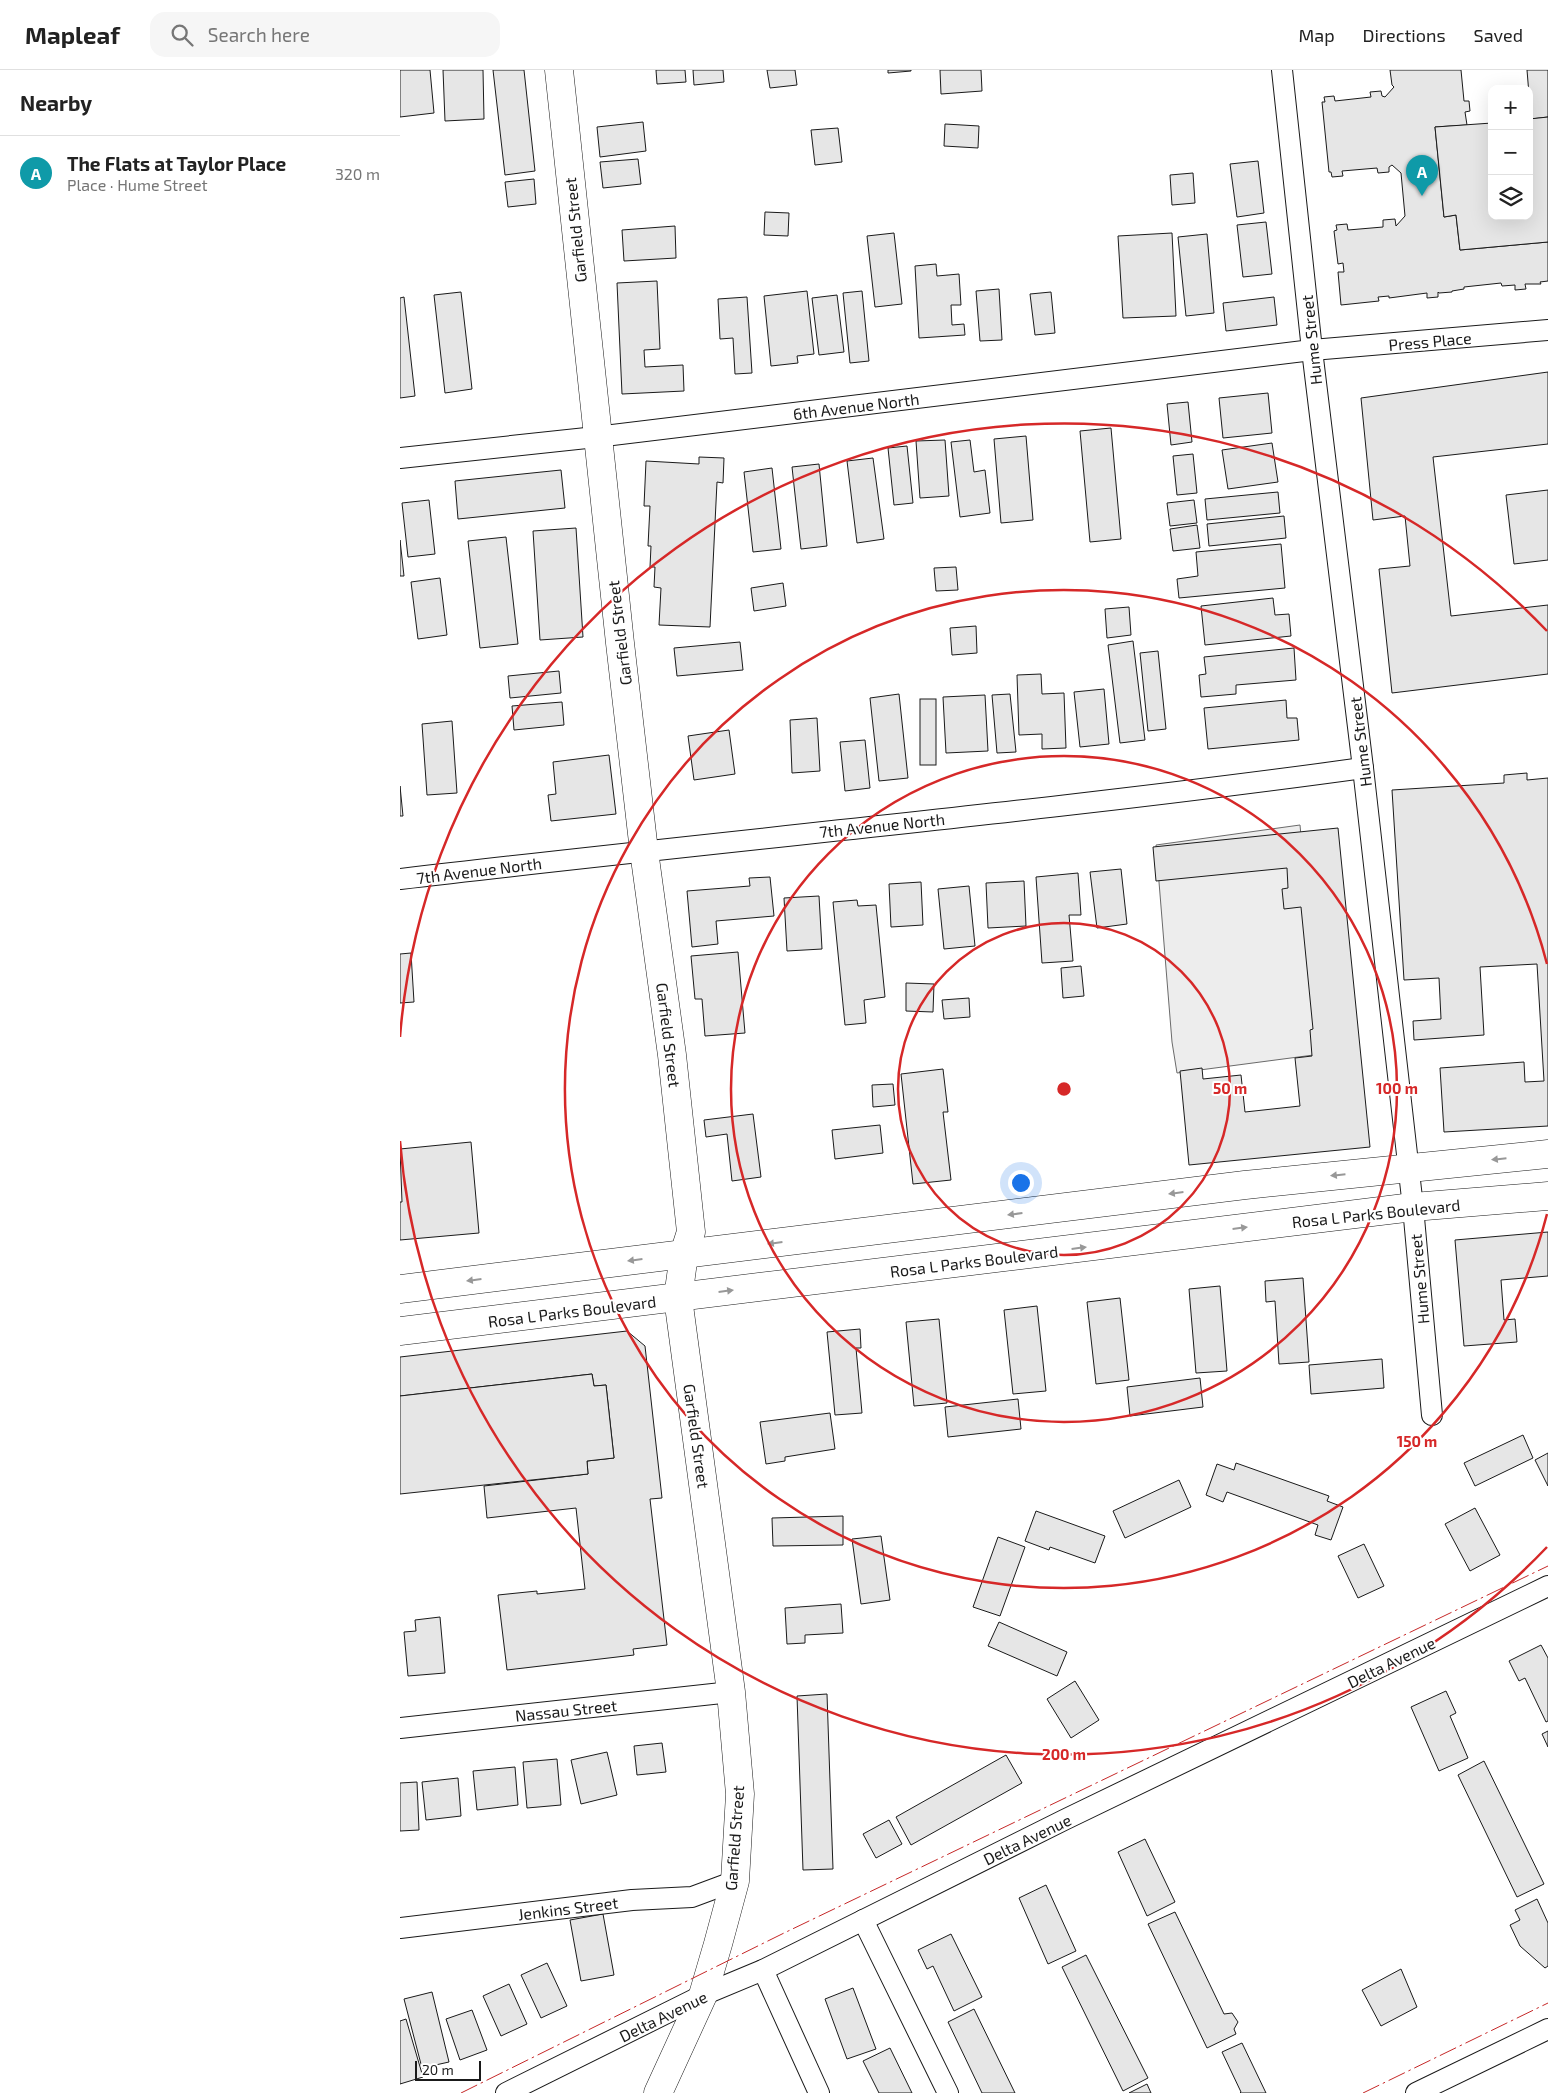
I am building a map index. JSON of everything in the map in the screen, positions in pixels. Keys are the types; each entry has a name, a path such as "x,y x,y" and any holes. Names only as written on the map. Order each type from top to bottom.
{"main road":[{"name":"Garfield Street","path":"559,70 596,437 644,851 672,1055 691,1232 684,1254 678,1298 732,1692 740,1794 735,1881 703,1995 658,2093"},
{"path":"400,1289 1245,1185 1548,1154"},
{"name":"Rosa L Parks Boulevard","path":"400,1331 1413,1207 1548,1196"}],"street":[{"name":"Hume Street","path":"1282,70 1312,350 1364,768 1413,1207 1432,1415"},
{"name":"Press Place","path":"1312,350 1548,330"},
{"name":"6th Avenue North","path":"400,458 596,437 1312,350"},
{"name":"7th Avenue North","path":"400,879 1187,792 1364,768"},
{"name":"Delta Avenue","path":"506,2093 703,1995 763,1970 1073,1816 1548,1586"},
{"name":"Nassau Street","path":"400,1728 732,1692"},
{"name":"Jenkins Street","path":"400,1928 632,1900 692,1897 735,1881"},
{"path":"863,1920 948,2093"},
{"path":"763,1970 819,2093"},
{"path":"1416,2093 1548,2029"}],"shaded area":[{"path":"1300,825 1321,1054 1177,1073 1172,1042 1156,845"}],"building":[{"path":"400,70 430,70 434,113 400,117"},
{"path":"443,70 483,70 484,119 445,121"},
{"path":"493,70 524,70 535,171 505,175"},
{"path":"656,70 685,70 686,82 657,84"},
{"path":"693,70 723,70 724,82 694,85"},
{"path":"767,70 795,70 797,85 770,88"},
{"path":"888,70 911,70 911,71 888,73"},
{"path":"940,70 981,70 982,91 941,94"},
{"path":"1390,70 1461,70 1464,101 1469,101 1470,111 1465,112 1467,125 1435,127 1444,217 1456,215 1460,250 1548,242 1548,281 1540,282 1541,284 1525,284 1526,289 1515,290 1515,285 1502,286 1501,283 1464,287 1464,289 1452,292 1438,292 1438,297 1427,298 1427,293 1389,298 1389,296 1378,297 1379,301 1341,305 1338,272 1344,272 1343,263 1338,264 1334,231 1337,230 1336,225 1347,224 1348,230 1383,227 1383,220 1395,219 1396,226 1405,216 1401,173 1392,165 1389,167 1389,172 1378,173 1377,168 1342,171 1343,176 1332,177 1331,172 1329,172 1322,102 1325,102 1324,97 1334,96 1335,101 1371,97 1370,92 1381,91 1382,96 1385,97 1394,87"},
{"path":"1527,70 1548,70 1548,117 1533,119 1533,85 1528,85"},
{"path":"1548,117 1548,242 1460,250 1456,215 1444,217 1435,127 1488,123 1488,220 1533,220 1533,119"},
{"path":"643,122 646,151 600,157 597,127"},
{"path":"945,124 979,126 978,148 944,146"},
{"path":"838,128 842,162 815,165 811,130"},
{"path":"638,159 641,184 603,188 600,162"},
{"path":"1258,161 1264,213 1237,217 1230,164"},
{"path":"1193,173 1195,203 1172,205 1170,175"},
{"path":"534,179 536,204 508,207 505,182"},
{"path":"765,212 789,213 788,236 764,235"},
{"path":"1266,222 1272,274 1243,277 1237,225"},
{"path":"675,226 676,258 624,261 622,230"},
{"path":"894,233 902,304 875,307 867,236"},
{"path":"1172,233 1176,316 1123,318 1118,236"},
{"path":"1207,234 1214,313 1186,316 1178,237"},
{"path":"936,264 937,276 959,274 961,305 951,305 952,325 964,324 965,335 919,338 915,266"},
{"path":"657,281 660,349 644,350 645,367 683,365 684,391 622,394 617,283"},
{"path":"999,289 1002,340 980,341 976,291"},
{"path":"807,291 814,354 797,356 798,363 771,366 764,296"},
{"path":"862,291 869,361 850,363 843,293"},
{"path":"461,292 472,389 445,393 434,295"},
{"path":"1051,292 1055,333 1035,335 1030,294"},
{"path":"837,295 844,352 819,355 812,298"},
{"path":"404,297 415,396 400,398 400,298"},
{"path":"747,297 752,373 735,374 733,338 720,339 718,299"},
{"path":"1274,297 1277,325 1226,331 1223,303"},
{"path":"1548,372 1548,444 1433,457 1451,616 1548,605 1548,674 1392,693 1379,569 1410,566 1405,516 1373,520 1361,398"},
{"path":"1268,393 1272,433 1223,438 1219,398"},
{"path":"1188,402 1192,442 1171,445 1167,404"},
{"path":"1111,428 1121,539 1090,542 1080,431"},
{"path":"1026,436 1033,520 1001,523 994,439"},
{"path":"945,440 949,496 920,498 916,441"},
{"path":"970,440 974,472 985,470 990,513 960,517 951,442"},
{"path":"1272,443 1278,482 1228,489 1222,450"},
{"path":"907,446 913,503 894,505 888,448"},
{"path":"1193,454 1197,493 1177,495 1173,456"},
{"path":"699,457 724,458 723,483 717,482 710,627 659,625 661,588 654,587 655,567 650,567 651,546 648,546 650,506 644,506 646,461 699,464"},
{"path":"873,458 884,539 857,543 847,461"},
{"path":"819,464 827,546 801,549 792,467"},
{"path":"772,468 781,549 753,552 744,472"},
{"path":"561,470 565,508 458,519 455,481"},
{"path":"1548,490 1548,560 1514,564 1506,495"},
{"path":"1278,492 1280,513 1207,520 1205,499"},
{"path":"429,500 435,554 408,557 402,503"},
{"path":"1194,500 1197,523 1170,526 1167,503"},
{"path":"1284,516 1286,538 1209,546 1207,524"},
{"path":"1197,525 1200,548 1173,551 1170,529"},
{"path":"576,528 583,637 540,640 533,531"},
{"path":"506,537 518,644 480,648 468,541"},
{"path":"400,540 404,576 400,576"},
{"path":"1281,544 1285,588 1179,598 1177,579 1198,576 1196,552"},
{"path":"956,567 958,590 936,591 934,568"},
{"path":"440,578 447,635 418,639 411,582"},
{"path":"783,583 786,606 754,611 751,588"},
{"path":"1273,598 1275,615 1289,614 1291,636 1205,645 1201,606"},
{"path":"1129,607 1131,635 1107,638 1105,609"},
{"path":"976,626 977,653 952,655 950,628"},
{"path":"1133,641 1145,740 1120,743 1108,645"},
{"path":"740,642 743,670 677,676 674,648"},
{"path":"1294,648 1296,680 1236,685 1236,694 1201,697 1199,675 1206,674 1204,657"},
{"path":"1158,651 1166,729 1148,731 1140,653"},
{"path":"559,671 561,693 510,698 508,676"},
{"path":"1041,674 1042,694 1064,693 1066,748 1042,749 1042,734 1019,735 1017,675"},
{"path":"1104,689 1109,744 1080,747 1074,692"},
{"path":"899,694 908,778 879,781 870,698"},
{"path":"1010,694 1016,752 997,753 992,695"},
{"path":"985,695 988,751 946,753 943,697"},
{"path":"920,699 936,699 936,765 920,765"},
{"path":"1286,700 1287,718 1297,718 1299,740 1208,749 1204,708"},
{"path":"562,702 564,725 514,730 512,706"},
{"path":"817,718 820,771 792,773 790,720"},
{"path":"452,721 457,793 427,795 422,724"},
{"path":"729,730 735,774 694,780 688,736"},
{"path":"865,740 870,788 845,791 840,742"},
{"path":"609,755 616,814 551,821 548,795 556,794 553,762"},
{"path":"1527,773 1527,780 1548,778 1548,1126 1444,1132 1440,1068 1524,1062 1525,1082 1544,1081 1537,964 1480,967 1484,1035 1414,1040 1413,1021 1441,1019 1439,978 1404,980 1392,790 1504,783 1504,775"},
{"path":"400,786 403,816 400,816"},
{"path":"1338,828 1370,1147 1189,1165 1180,1071 1202,1068 1203,1079 1241,1075 1245,1112 1300,1106 1295,1058 1312,1056 1310,1030 1313,1029 1301,907 1284,909 1282,889 1288,888 1287,868 1156,881 1153,847"},
{"path":"1121,869 1127,924 1097,928 1090,872"},
{"path":"1078,873 1081,915 1069,915 1073,961 1042,963 1036,877"},
{"path":"770,877 774,916 716,921 718,944 692,947 687,891 750,886 749,878"},
{"path":"1024,881 1026,926 988,928 986,883"},
{"path":"921,882 923,925 891,927 889,884"},
{"path":"969,886 975,946 944,949 938,889"},
{"path":"819,896 822,949 787,951 784,898"},
{"path":"857,900 858,906 876,905 885,997 864,1000 866,1023 845,1025 833,902"},
{"path":"738,952 745,1033 705,1036 702,999 695,999 691,956"},
{"path":"411,953 414,1002 400,1003 400,954"},
{"path":"1081,966 1084,996 1063,998 1061,968"},
{"path":"906,983 934,984 933,1012 906,1011"},
{"path":"969,998 970,1017 944,1019 942,1000"},
{"path":"943,1069 948,1112 943,1112 951,1180 913,1184 901,1074"},
{"path":"893,1084 895,1105 873,1107 872,1085"},
{"path":"753,1114 761,1177 732,1181 727,1134 706,1137 704,1120"},
{"path":"880,1125 883,1153 835,1159 832,1130"},
{"path":"471,1142 479,1233 400,1240 400,1202 402,1202 400,1149"},
{"path":"1548,1232 1548,1276 1501,1280 1504,1320 1515,1319 1517,1342 1464,1346 1455,1240"},
{"path":"1303,1278 1309,1362 1279,1364 1275,1301 1266,1302 1265,1281"},
{"path":"1220,1286 1227,1371 1196,1373 1189,1289"},
{"path":"1120,1298 1129,1380 1096,1384 1087,1302"},
{"path":"1037,1306 1046,1391 1013,1394 1004,1310"},
{"path":"939,1319 947,1403 914,1406 906,1322"},
{"path":"860,1329 861,1348 856,1348 862,1413 835,1415 827,1332"},
{"path":"627,1331 645,1346 662,1498 650,1499 667,1645 633,1649 634,1655 507,1670 498,1595 537,1591 537,1594 585,1589 576,1508 487,1518 484,1486 588,1474 587,1461 614,1458 606,1385 594,1386 592,1374 400,1396 400,1357"},
{"path":"1382,1359 1384,1388 1311,1394 1309,1365"},
{"path":"592,1374 594,1386 606,1385 614,1458 587,1461 588,1474 400,1494 400,1396"},
{"path":"1200,1378 1203,1407 1130,1416 1127,1387"},
{"path":"1018,1399 1021,1429 948,1437 945,1407"},
{"path":"830,1413 835,1449 785,1457 785,1461 766,1464 760,1422"},
{"path":"1523,1435 1533,1458 1475,1486 1464,1463"},
{"path":"1548,1453 1548,1486 1535,1460"},
{"path":"1236,1463 1329,1496 1327,1501 1343,1507 1331,1540 1315,1535 1318,1525 1227,1492 1223,1502 1206,1495 1217,1464 1234,1470"},
{"path":"1179,1480 1191,1507 1125,1538 1113,1511"},
{"path":"1475,1508 1500,1555 1470,1571 1445,1524"},
{"path":"1036,1511 1105,1536 1095,1563 1050,1547 1049,1550 1025,1541"},
{"path":"843,1516 843,1545 773,1546 772,1518"},
{"path":"881,1536 890,1600 861,1604 852,1539"},
{"path":"998,1537 1025,1547 1000,1616 973,1607"},
{"path":"1364,1544 1384,1586 1358,1598 1338,1556"},
{"path":"841,1604 843,1633 805,1635 805,1643 787,1644 785,1608"},
{"path":"440,1617 445,1673 408,1676 404,1632 416,1631 415,1620"},
{"path":"999,1622 1067,1652 1057,1676 988,1646"},
{"path":"1541,1645 1548,1658 1548,1721 1546,1722 1525,1678 1519,1681 1509,1661"},
{"path":"1075,1681 1099,1720 1071,1738 1047,1699"},
{"path":"1446,1691 1456,1713 1450,1716 1468,1758 1439,1771 1411,1707"},
{"path":"827,1694 833,1869 803,1870 797,1696"},
{"path":"1548,1731 1548,1747 1542,1734"},
{"path":"662,1743 666,1772 637,1775 634,1746"},
{"path":"607,1752 617,1795 581,1804 571,1760"},
{"path":"1006,1755 1022,1783 911,1845 896,1817"},
{"path":"557,1759 561,1805 527,1808 523,1762"},
{"path":"1484,1761 1544,1884 1517,1897 1458,1775"},
{"path":"515,1767 518,1805 477,1810 473,1771"},
{"path":"458,1778 461,1816 426,1820 422,1782"},
{"path":"417,1782 419,1830 400,1831 400,1783"},
{"path":"889,1820 902,1844 876,1858 863,1834"},
{"path":"1145,1839 1175,1902 1147,1916 1118,1852"},
{"path":"1046,1885 1076,1951 1048,1964 1019,1898"},
{"path":"1537,1899 1548,1923 1548,1966 1545,1968 1520,1946 1510,1925 1520,1920 1515,1910"},
{"path":"1175,1912 1224,2014 1232,2013 1238,2022 1234,2029 1236,2034 1207,2048 1148,1924"},
{"path":"603,1914 614,1975 581,1981 570,1920"},
{"path":"951,1934 982,1997 954,2011 933,1966 927,1969 918,1950"},
{"path":"1086,1955 1148,2078 1123,2091 1062,1967"},
{"path":"547,1963 567,2006 541,2018 521,1975"},
{"path":"1401,1969 1417,2007 1381,2026 1362,1990"},
{"path":"509,1984 527,2024 501,2036 483,1996"},
{"path":"853,1988 876,2049 847,2059 825,1999"},
{"path":"432,1992 449,2062 422,2068 404,1999"},
{"path":"974,2009 1015,2093 982,2093 948,2022"},
{"path":"472,2010 487,2050 460,2060 446,2019"},
{"path":"406,2019 423,2077 400,2084 400,2021"},
{"path":"1242,2043 1266,2093 1240,2093 1222,2052"},
{"path":"890,2048 912,2093 879,2093 863,2061"},
{"path":"1147,2084 1151,2093 1129,2093"}],"power":[{"path":"461,2093 782,1934 1548,1566"},
{"path":"1363,2093 1548,2003"}],"place":[{"name":"The Flats at Taylor Place","path":"1422,196"}]}
